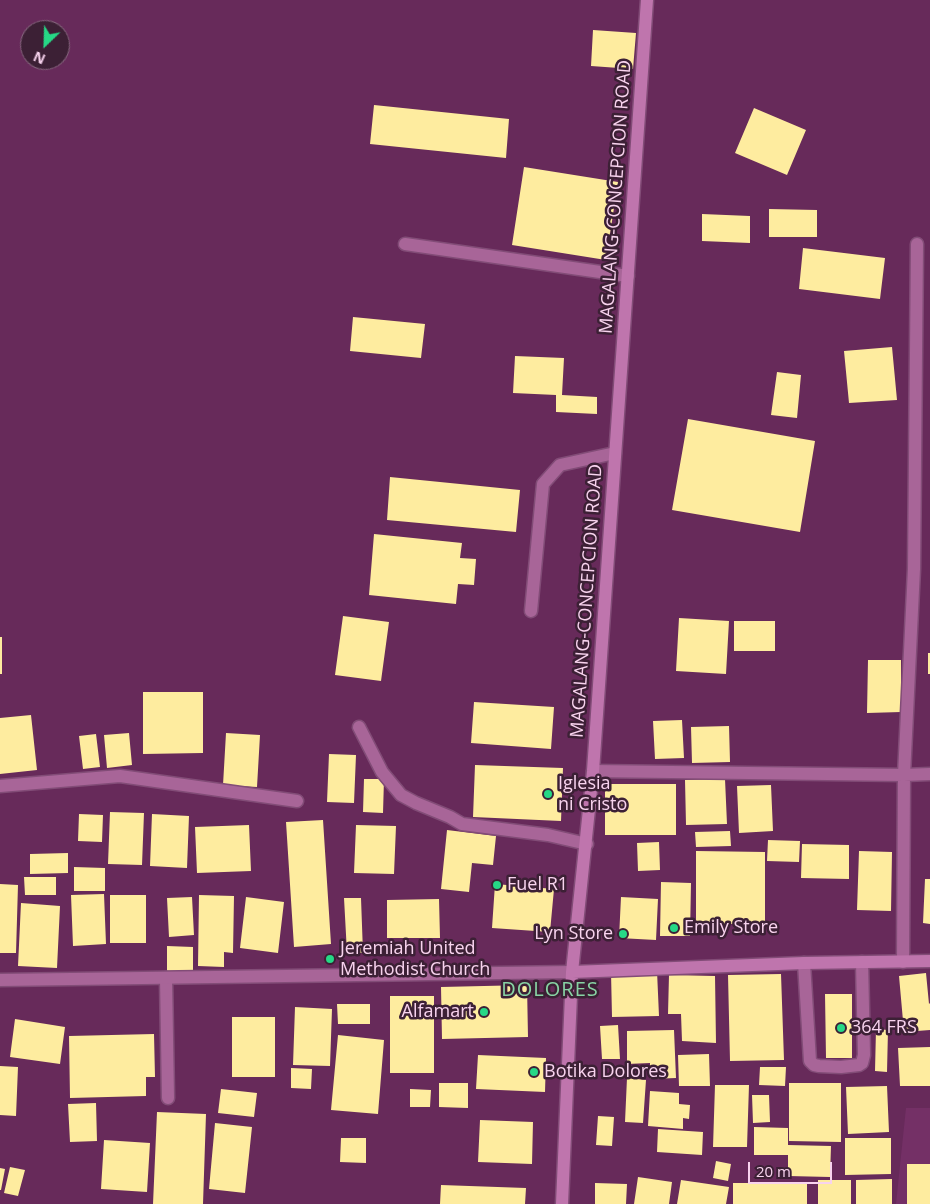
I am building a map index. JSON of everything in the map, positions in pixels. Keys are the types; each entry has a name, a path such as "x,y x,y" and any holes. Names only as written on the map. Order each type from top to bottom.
{"main road":[{"name":"MAGALANG-CONCEPCION ROAD","path":"562,1204 572,972 587,844 593,771 647,0"},
{"path":"572,972 804,963 930,961"}],"street":[{"path":"405,244 628,276"},
{"path":"903,962 904,775 914,569 917,244"},
{"path":"531,611 543,484 560,465 615,452"},
{"path":"359,727 382,772 401,795 416,803 462,824 548,835 587,844"},
{"path":"593,771 930,774"},
{"path":"0,786 120,776 297,801"},
{"path":"804,963 810,1061 814,1065 819,1066 841,1067 862,1063 864,1055 862,962"},
{"path":"0,980 572,972"},
{"path":"166,978 168,1098"}],"shaded area":[{"path":"906,1108 930,1108 930,1204 896,1204"}],"building":[{"path":"593,30 636,33 633,69 591,66"},
{"path":"374,105 509,119 506,158 370,144"},
{"path":"754,108 806,130 787,175 735,153"},
{"path":"524,167 618,182 606,260 512,245"},
{"path":"769,209 817,210 817,237 769,237"},
{"path":"702,214 750,216 750,243 702,241"},
{"path":"803,248 885,258 880,299 799,289"},
{"path":"353,317 425,324 421,358 350,351"},
{"path":"892,347 897,400 849,403 844,351"},
{"path":"515,356 564,358 562,395 597,397 597,414 556,412 556,395 513,393"},
{"path":"777,372 801,375 797,418 771,415"},
{"path":"688,419 815,441 800,532 672,510"},
{"path":"390,477 520,490 516,532 387,520"},
{"path":"374,534 462,543 460,558 476,559 474,585 458,584 456,604 369,595"},
{"path":"343,616 389,622 381,681 335,675"},
{"path":"679,618 729,621 726,674 676,671"},
{"path":"734,621 775,621 775,651 734,651"},
{"path":"0,637 2,637 2,674 0,674"},
{"path":"928,653 930,653 930,674 928,674"},
{"path":"868,660 901,660 901,712 867,713"},
{"path":"143,692 203,692 203,753 143,754"},
{"path":"474,702 554,707 551,749 471,743"},
{"path":"31,715 37,770 0,774 0,718"},
{"path":"682,720 684,758 655,759 653,721"},
{"path":"729,726 730,762 692,763 691,727"},
{"path":"129,733 132,765 107,768 104,735"},
{"path":"226,733 260,735 257,787 223,785"},
{"path":"96,734 100,767 83,769 79,736"},
{"path":"329,754 356,755 354,803 327,802"},
{"path":"475,765 563,768 561,821 473,817"},
{"path":"364,779 384,779 383,813 363,812"},
{"path":"725,779 727,824 686,825 685,780"},
{"path":"605,784 676,784 676,835 605,835"},
{"path":"771,785 773,831 739,833 737,786"},
{"path":"110,812 144,813 142,865 108,864"},
{"path":"79,814 103,815 102,842 78,841"},
{"path":"152,814 189,816 187,868 150,866"},
{"path":"323,820 331,944 294,947 286,822"},
{"path":"249,825 251,871 197,873 195,827"},
{"path":"356,825 396,826 394,874 354,873"},
{"path":"447,830 496,836 493,865 472,863 469,892 441,889"},
{"path":"730,831 731,846 696,847 695,832"},
{"path":"768,840 800,841 799,862 767,861"},
{"path":"659,842 660,870 638,871 637,843"},
{"path":"802,844 849,845 849,879 801,878"},
{"path":"696,851 765,852 765,924 696,924"},
{"path":"859,851 892,852 891,911 857,910"},
{"path":"68,853 68,873 30,874 30,854"},
{"path":"74,867 105,868 105,891 74,891"},
{"path":"24,877 56,877 56,895 25,895"},
{"path":"925,879 930,879 930,924 923,923"},
{"path":"661,882 691,883 690,936 660,936"},
{"path":"0,884 18,885 16,953 0,953"},
{"path":"495,884 554,889 550,932 492,928"},
{"path":"104,894 106,944 73,946 71,895"},
{"path":"110,895 146,895 146,943 110,943"},
{"path":"199,895 234,896 233,953 224,952 224,967 198,966"},
{"path":"192,897 194,935 169,937 167,898"},
{"path":"246,897 284,902 278,953 240,948"},
{"path":"621,897 658,899 656,940 619,938"},
{"path":"344,898 361,898 363,953 347,953"},
{"path":"439,899 440,938 387,938 387,900"},
{"path":"21,903 60,906 57,968 18,966"},
{"path":"167,946 193,947 193,971 167,971"},
{"path":"657,971 659,1016 612,1017 611,972"},
{"path":"926,973 930,1003 930,1030 904,1032 899,976"},
{"path":"781,974 784,1060 730,1061 728,975"},
{"path":"669,975 715,976 716,1043 682,1041 681,1014 668,1014"},
{"name":"Alfamart","path":"527,985 528,1037 442,1039 441,987"},
{"path":"825,994 852,994 852,1058 826,1058"},
{"path":"390,996 434,996 434,1073 390,1073"},
{"path":"337,1004 370,1004 370,1024 338,1024"},
{"path":"295,1007 332,1009 330,1066 293,1065"},
{"path":"232,1017 275,1017 275,1077 232,1077"},
{"path":"15,1019 65,1027 60,1064 10,1057"},
{"path":"618,1025 620,1059 602,1059 600,1026"},
{"path":"876,1029 888,1030 887,1072 875,1071"},
{"path":"674,1030 676,1078 650,1079 650,1063 627,1064 627,1031"},
{"path":"154,1034 155,1077 146,1077 146,1096 70,1098 69,1036"},
{"path":"338,1035 384,1040 378,1114 331,1110"},
{"path":"930,1047 930,1086 900,1086 898,1048"},
{"path":"709,1054 710,1086 679,1086 678,1055"},
{"path":"478,1055 546,1058 545,1092 476,1089"},
{"path":"0,1066 18,1067 16,1116 0,1115"},
{"path":"760,1067 786,1067 785,1086 759,1085"},
{"path":"291,1068 312,1069 311,1089 291,1088"},
{"path":"627,1078 646,1080 643,1123 625,1122"},
{"path":"439,1083 468,1083 468,1108 439,1107"},
{"path":"789,1083 841,1083 841,1142 789,1141"},
{"path":"715,1085 749,1085 747,1147 713,1147"},
{"path":"887,1086 889,1132 848,1134 846,1087"},
{"path":"221,1089 257,1093 254,1117 218,1113"},
{"path":"410,1089 431,1090 430,1107 410,1107"},
{"path":"650,1091 679,1093 679,1104 690,1105 689,1119 683,1118 683,1129 648,1126"},
{"path":"752,1095 769,1095 770,1122 753,1123"},
{"path":"96,1103 97,1141 70,1142 68,1104"},
{"path":"157,1112 206,1114 203,1204 153,1204"},
{"path":"598,1116 614,1117 612,1146 596,1145"},
{"path":"480,1120 533,1122 532,1164 478,1162"},
{"path":"215,1123 252,1127 245,1193 209,1189"},
{"path":"754,1127 788,1128 788,1145 831,1146 830,1177 788,1176 788,1155 754,1155"},
{"path":"658,1129 703,1132 702,1155 657,1152"},
{"path":"341,1138 366,1138 366,1163 340,1162"},
{"path":"845,1138 891,1138 891,1174 845,1175"},
{"path":"104,1140 150,1143 147,1192 101,1189"},
{"path":"716,1161 731,1164 728,1181 713,1178"},
{"path":"907,1164 930,1164 930,1204 907,1204"},
{"path":"10,1167 25,1170 18,1196 4,1193"},
{"path":"0,1168 5,1169 1,1190 0,1190"},
{"path":"638,1177 672,1182 669,1204 634,1204"},
{"path":"892,1179 892,1204 856,1204 856,1180"},
{"path":"681,1180 729,1187 726,1204 677,1204"},
{"path":"818,1180 851,1180 851,1204 818,1204"},
{"path":"595,1183 627,1184 626,1204 595,1204"},
{"path":"733,1183 807,1183 807,1204 733,1204"},
{"path":"441,1185 526,1188 525,1204 440,1204"}],"place":[{"name":"Iglesia ni Cristo","path":"548,794"},
{"name":"Fuel R1","path":"497,885"},
{"name":"Emily Store","path":"674,928"},
{"name":"Lyn Store","path":"623,934"},
{"name":"Jeremiah United Methodist Church","path":"330,959"},
{"name":"Alfamart","path":"484,1012"},
{"name":"364 FRS","path":"841,1028"},
{"name":"Botika Dolores","path":"534,1072"}],"district":[{"name":"DOLORES","path":"550,990"}]}
